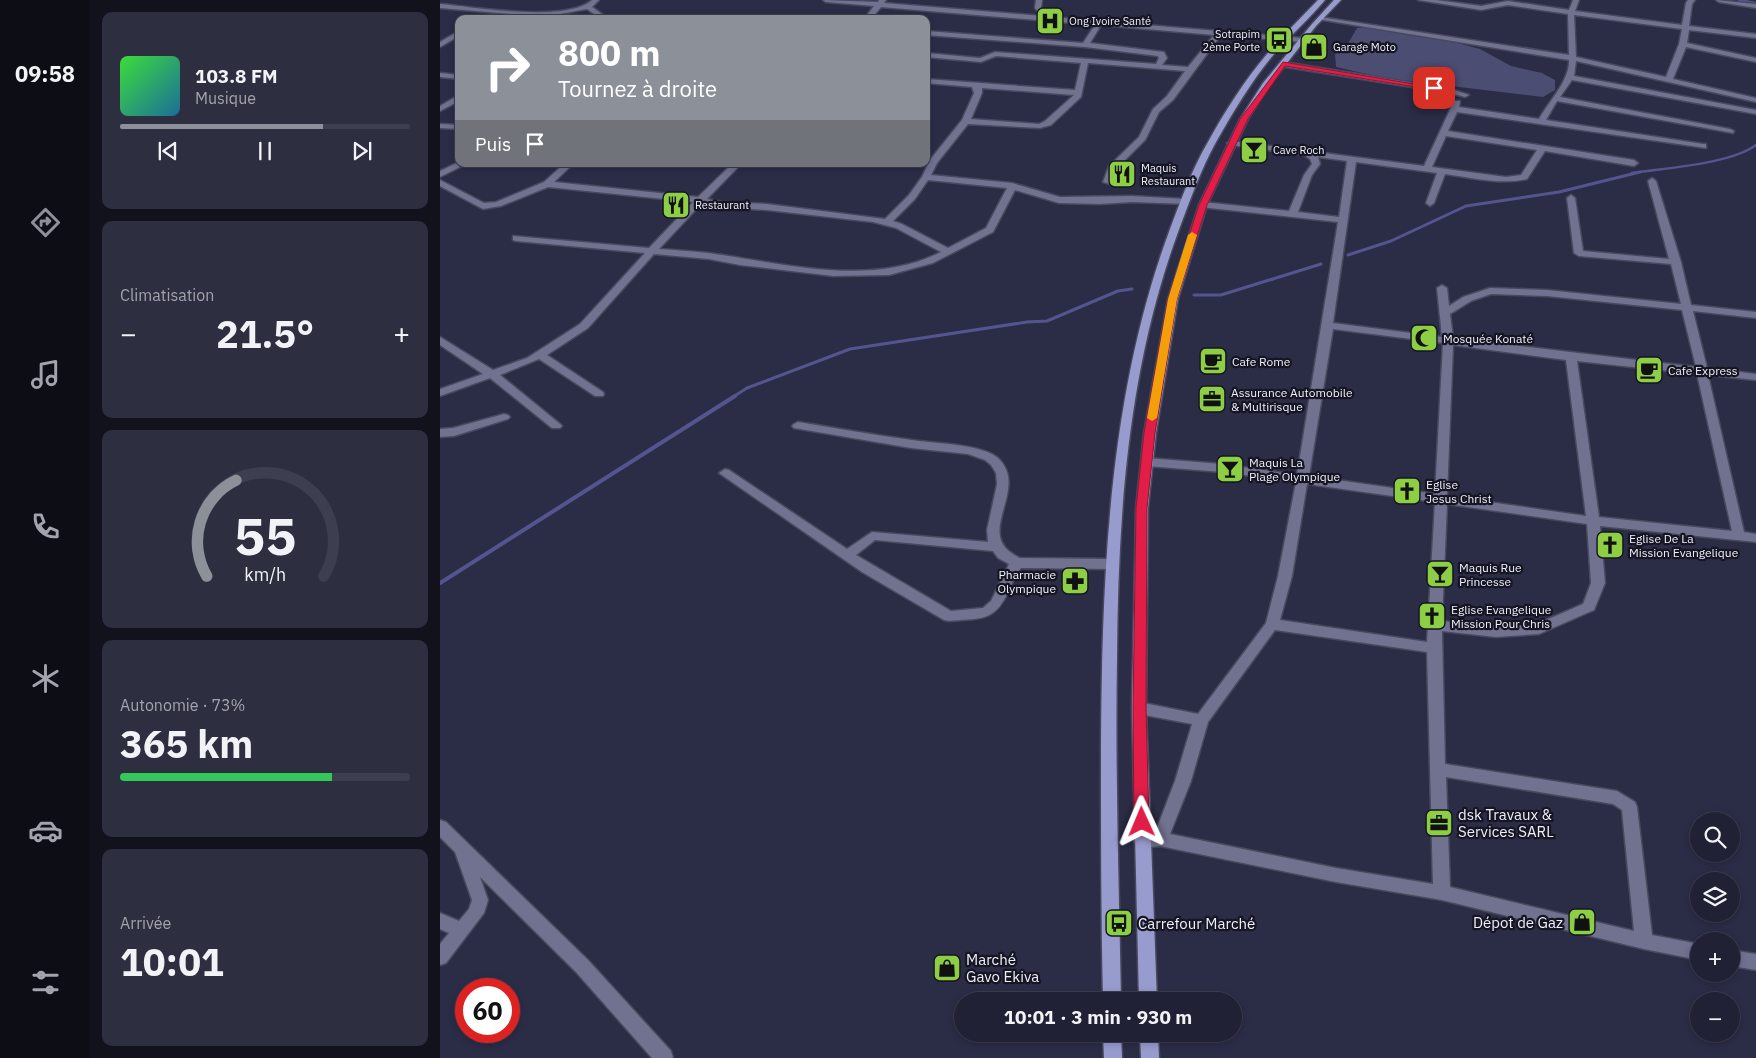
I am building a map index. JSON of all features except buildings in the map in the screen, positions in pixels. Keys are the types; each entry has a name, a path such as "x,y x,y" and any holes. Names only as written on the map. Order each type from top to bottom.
{"main road":[{"path":"1112,992 1108,706 1112,564 1121,460 1136,365 1152,296 1166,249 1212,143 1236,103 1266,60 1322,0"},
{"path":"1148,992 1139,708 1142,508 1160,366 1172,299 1203,205 1231,143 1266,85 1302,40 1338,0"},
{"path":"1112,1042 1113,1058"},
{"path":"1149,1042 1150,1058"}],"street":[{"path":"555,15 588,8 596,0"},
{"path":"826,0 882,2 1302,40"},
{"path":"1039,0 1038,8 1047,18"},
{"path":"1421,0 1452,2 1485,8 1499,2 1756,36"},
{"path":"1542,121 1569,77 1572,68 1571,13 1576,0"},
{"path":"1670,80 1683,44 1684,26 1692,0"},
{"path":"1718,0 1756,6"},
{"path":"871,15 882,2"},
{"path":"440,6 529,15"},
{"path":"588,8 599,15"},
{"path":"490,15 496,11"},
{"path":"1320,19 1572,58 1756,100"},
{"path":"1085,45 1099,23"},
{"path":"930,32 1085,45 1161,54 1163,58 1158,66"},
{"path":"1107,182 1112,168 1142,138 1156,111 1170,98 1190,69 1220,32"},
{"path":"440,36 455,35"},
{"path":"440,45 455,36"},
{"path":"1683,44 1756,60"},
{"path":"930,55 981,60 995,54 1190,69"},
{"path":"966,121 1029,126 1044,125 1079,93 1085,61"},
{"path":"1283,64 1451,91 1465,95 1458,99 1427,169"},
{"path":"440,75 455,77"},
{"path":"1569,77 1756,112"},
{"path":"930,81 1079,93"},
{"path":"887,222 912,197 926,177 932,162 966,121 978,93 978,88 973,84"},
{"path":"1555,98 1730,131"},
{"path":"440,109 455,100"},
{"path":"1454,109 1702,146"},
{"path":"440,126 455,127"},
{"path":"1442,133 1634,163"},
{"path":"1231,143 1352,158 1493,179 1517,179 1524,177 1542,149"},
{"path":"1292,214 1308,175 1316,164 1314,158 1306,152"},
{"path":"1160,839 1183,781 1201,720 1272,624 1285,576 1302,480 1328,325 1352,158"},
{"path":"440,174 455,167"},
{"path":"440,183 483,206 498,204 547,184 566,167"},
{"path":"440,393 491,373 512,368 540,355 584,326 651,250 735,167"},
{"path":"1430,203 1442,172"},
{"path":"926,177 1012,186 1059,200 1100,201 1132,199 1185,202"},
{"path":"1652,180 1676,262 1703,371 1739,536"},
{"path":"547,184 700,200 722,205 854,216 887,222 949,252"},
{"path":"516,238 709,256 740,262 833,273 889,272 930,261 990,230 1012,186"},
{"path":"1571,198 1579,253 1676,262"},
{"path":"1203,205 1344,220"},
{"path":"1442,288 1448,341 1434,625 1442,893"},
{"path":"1444,313 1467,299 1490,291 1547,293 1756,315"},
{"path":"1328,325 1571,357 1756,378"},
{"path":"440,340 491,373 556,426"},
{"path":"540,355 599,394"},
{"path":"1434,625 1496,632 1539,629 1589,607 1598,583 1593,520 1571,357"},
{"path":"440,434 454,432 504,417"},
{"path":"798,426 913,445 961,450 984,456 996,463 1003,476 993,530 996,547 999,552 1018,563 1112,564"},
{"path":"1147,462 1222,468 1593,520 1756,538"},
{"path":"725,473 847,556 954,617 986,613 996,604 1011,571 1018,563"},
{"path":"847,556 872,536 996,547"},
{"path":"1272,624 1434,648"},
{"path":"1139,708 1201,720"},
{"path":"1438,769 1617,798 1629,807 1644,941"},
{"path":"440,827 582,966 664,1058"},
{"path":"1142,841 1160,839 1336,876 1442,893 1690,950"},
{"path":"440,957 476,913 480,900 462,849"},
{"path":"440,921 463,930"},
{"path":"1740,959 1756,962"}],"shaded area":[{"path":"1371,27 1442,39 1480,49 1511,66 1542,73 1555,80 1555,90 1543,97 1384,78 1336,67 1335,54 1346,47 1357,28"}],"waterway":[{"path":"1739,0 1756,3"},
{"path":"1632,173 1714,161 1731,157 1756,145"},
{"path":"1348,255 1391,241 1466,206 1559,192 1640,172"},
{"path":"1194,295 1221,295 1321,264"},
{"path":"733,397 747,388 850,349 1027,322 1047,321 1118,291 1132,289"},
{"path":"440,583 735,396"}],"slow traffic":[{"path":"1152,418 1172,299 1192,235"}],"place":[{"name":"Ong Ivoire Santé","path":"1050,21"},
{"name":"Sotrapim 2ème Porte","path":"1279,40"},
{"name":"Garage Moto","path":"1314,47"},
{"name":"Cave Roch","path":"1254,150"},
{"name":"Maquis Restaurant","path":"1122,174"},
{"name":"Restaurant","path":"676,205"},
{"name":"Mosquée Konaté","path":"1424,338"},
{"name":"Cafe Rome","path":"1213,361"},
{"name":"Cafe Express","path":"1649,370"},
{"name":"Assurance Automobile & Multirisque","path":"1212,399"},
{"name":"Maquis La Plage Olympique","path":"1230,469"},
{"name":"Eglise Jesus Christ","path":"1407,491"},
{"name":"Eglise De La Mission Evangelique","path":"1610,545"},
{"name":"Maquis Rue Princesse","path":"1440,574"},
{"name":"Pharmacie Olympique","path":"1075,581"},
{"name":"Eglise Evangelique Mission Pour Chris","path":"1432,616"},
{"name":"dsk Travaux & Services SARL","path":"1439,823"},
{"name":"Dépot de Gaz","path":"1582,922"},
{"name":"Carrefour Marché","path":"1119,923"},
{"name":"Marché Gavo Ekiva","path":"947,968"}],"route":[{"path":"1142,822 1139,708 1142,508 1150,433 1172,299 1186,251 1203,205 1244,119 1266,85 1283,64 1298,68 1434,88"}]}
